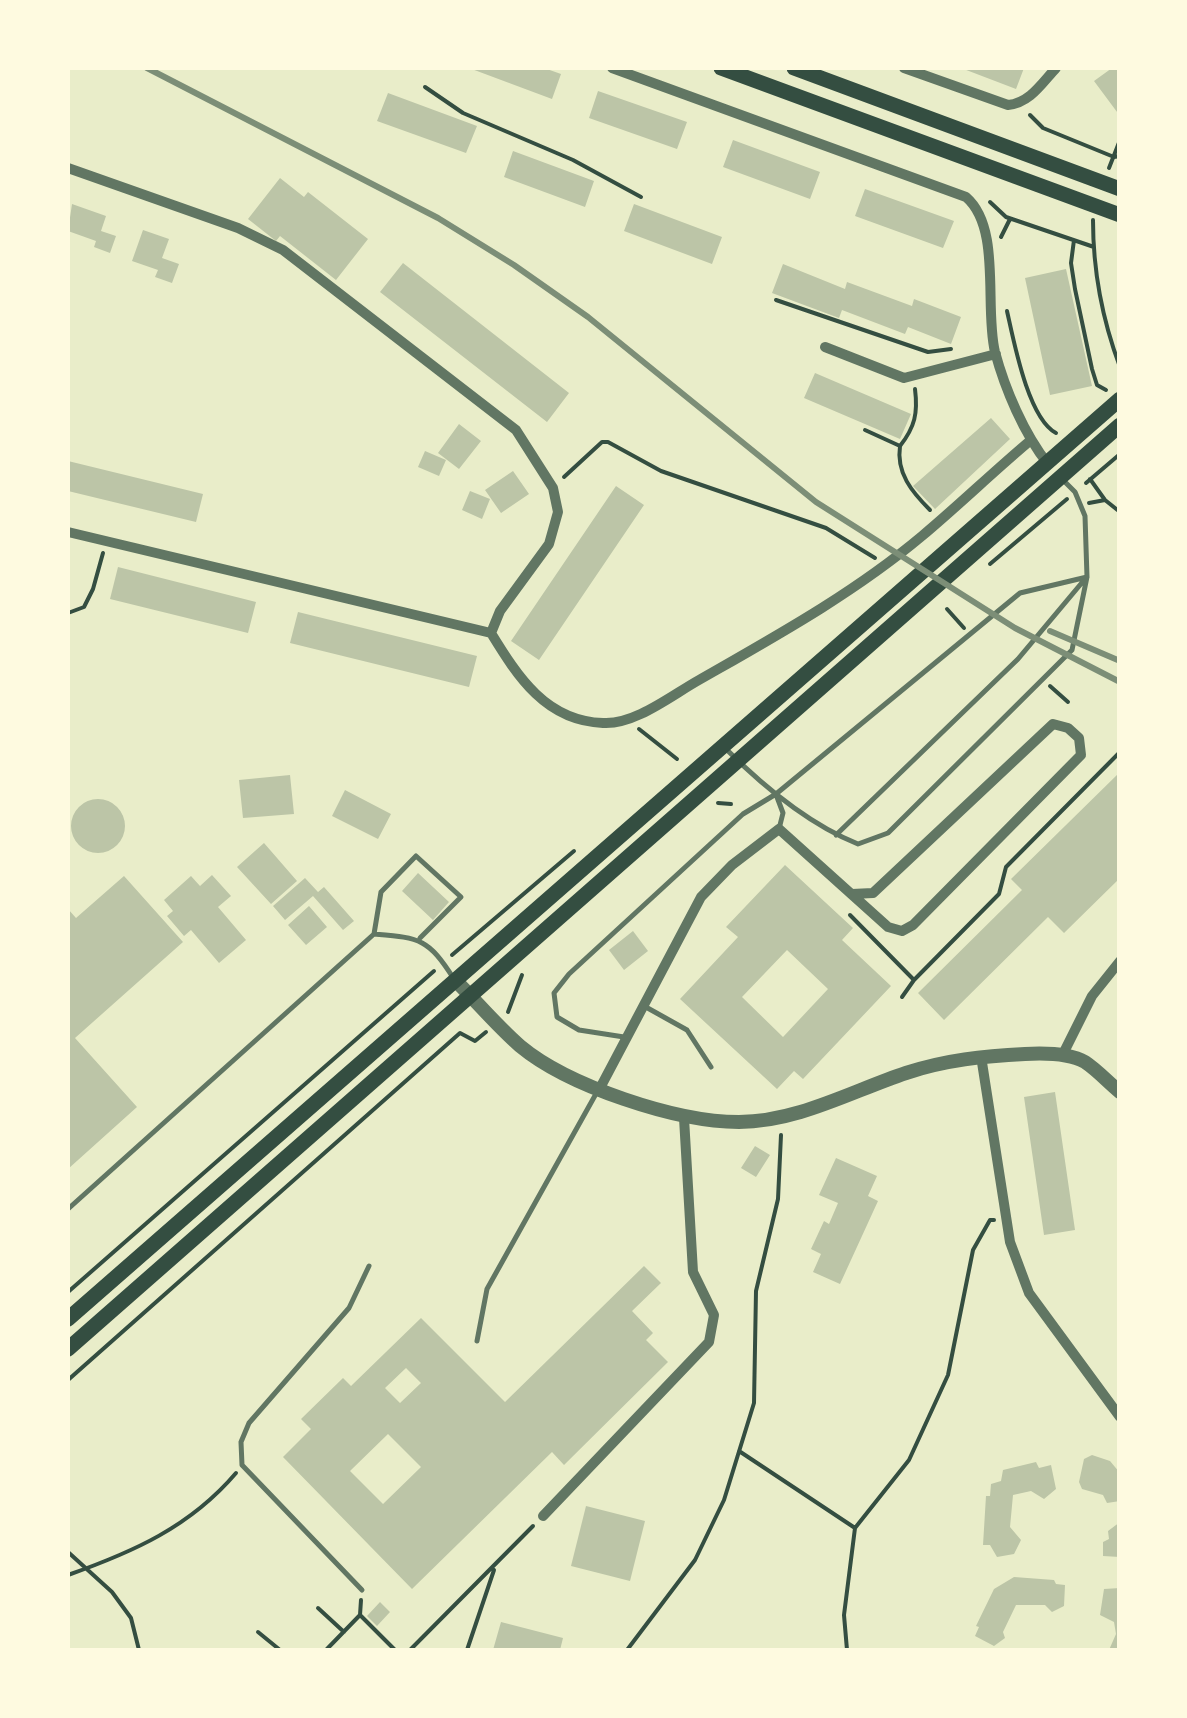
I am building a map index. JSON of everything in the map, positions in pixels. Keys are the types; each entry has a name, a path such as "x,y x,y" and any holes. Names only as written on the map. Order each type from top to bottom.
{"main road":[{"path":"720,68 1120,215"},
{"path":"794,68 1120,188"},
{"path":"68,1320 1120,399"},
{"path":"68,1350 1120,426"},
{"path":"1048,464 1062,478"}],"street":[{"path":"612,68 966,197 977,207 986,228 990,319 996,354 1031,440 1048,464"},
{"path":"904,68 995,102 1020,104 1056,68"},
{"path":"68,168 238,228 282,250 516,430 554,488 558,512 549,544 500,610 491,633"},
{"path":"825,347 904,378 996,354"},
{"path":"68,532 491,633 518,677 553,711 606,724 629,718 810,617 922,536 1031,440"},
{"path":"599,1090 701,897 732,865 778,829 888,927 902,931 914,925 1081,756 1080,738 1068,728 1053,724 874,893 852,894"},
{"path":"1062,1056 1092,996 1120,961"},
{"path":"456,981 538,1059 599,1090 684,1118 742,1122 795,1112 909,1072 980,1056 1062,1056 1083,1061 1120,1092"},
{"path":"980,1056 1010,1242 1029,1293 1120,1417"},
{"path":"543,1516 709,1342 714,1315 694,1272 684,1118"}],"lane":[{"path":"724,746 776,794 836,835 858,844 888,833 1072,650 1087,577 1085,516 1075,492 1062,478"},
{"path":"624,1037 579,1030 557,1017 554,993 569,974 743,814 776,794 1020,593 1087,577"},
{"path":"836,835 1018,659 1087,577"},
{"path":"776,794 783,813 778,829"},
{"path":"68,1208 374,934 381,892 416,856 461,897 420,938"},
{"path":"374,934 420,938 456,981"},
{"path":"642,1005 687,1030 711,1067"},
{"path":"477,1342 488,1289 599,1090"},
{"path":"362,1590 242,1465 241,1442 248,1424 349,1308 369,1266"}],"path":[{"path":"425,87 464,114 573,160 641,197"},
{"path":"1020,104 1042,128 1116,156 1120,140"},
{"path":"1074,240 1074,289 1097,384"},
{"path":"1094,247 1103,320 1120,367"},
{"path":"776,300 928,352 966,347 974,359"},
{"path":"1013,339 1043,424 1060,434"},
{"path":"914,386 918,410 915,424 900,446 900,464 903,476 933,513"},
{"path":"865,430 900,446"},
{"path":"570,472 602,442 608,442 661,471 826,528 868,552 883,566"},
{"path":"1090,480 1120,512"},
{"path":"68,613 84,607 106,541"},
{"path":"1042,679 1068,702"},
{"path":"629,718 649,740 668,748 677,759"},
{"path":"718,803 731,804"},
{"path":"68,1292 576,849"},
{"path":"902,997 914,980"},
{"path":"68,1380 460,1033 475,1041 498,1023 510,1010 520,986"},
{"path":"627,1650 695,1560 724,1500 754,1403 756,1291 778,1199 781,1135"},
{"path":"847,1650 844,1615 855,1528 908,1460 948,1375 973,1250 990,1220 1006,1218"},
{"path":"739,1451 855,1528"},
{"path":"68,1575 117,1559 193,1515 242,1465"},
{"path":"410,1650 543,1516"},
{"path":"68,1552 112,1592 132,1618 139,1650"},
{"path":"467,1650 496,1564"},
{"path":"326,1650 360,1615 362,1590"},
{"path":"318,1608 344,1632"},
{"path":"360,1615 395,1650"},
{"path":"258,1632 280,1650"}],"building":[{"path":"469,68 544,68 561,74 552,99"},
{"path":"961,68 1024,68 1016,89"},
{"path":"1112,68 1120,68 1120,116 1094,81"},
{"path":"598,91 687,122 677,149 589,118"},
{"path":"388,93 477,126 466,153 377,121"},
{"path":"733,140 820,172 810,199 723,167"},
{"path":"513,151 594,181 585,207 504,177"},
{"path":"280,178 304,197 308,192 368,239 336,280 280,236 276,241 248,219"},
{"path":"865,189 954,221 943,248 855,216"},
{"path":"72,204 106,216 101,231 116,236 110,253 94,247 96,241 68,231"},
{"path":"634,204 722,237 712,264 624,231"},
{"path":"143,230 169,239 162,258 179,264 172,283 155,277 158,270 132,261"},
{"path":"403,263 569,393 547,422 380,292"},
{"path":"783,264 845,289 847,282 912,306 914,299 961,317 951,344 908,327 905,334 842,310 839,318 772,293"},
{"path":"1066,269 1092,386 1050,395 1025,278"},
{"path":"815,373 911,414 900,439 804,398"},
{"path":"991,418 1010,439 935,509 913,486"},
{"path":"459,424 481,441 459,469 438,453"},
{"path":"425,451 446,460 439,476 418,467"},
{"path":"68,461 203,494 196,522 68,491"},
{"path":"513,471 529,494 501,513 485,490"},
{"path":"616,486 644,505 539,660 511,641"},
{"path":"470,491 490,499 482,519 462,510"},
{"path":"118,567 256,602 248,633 110,599"},
{"path":"298,612 477,656 469,687 290,643"},
{"path":"1120,772 1120,878 1064,933 1048,917 944,1020 918,993 1022,890 1011,879"},
{"path":"290,775 294,814 243,818 239,780"},
{"path":"345,790 391,814 378,839 332,816"},
{"path":"98,799 117,807 125,826 117,845 98,853 79,845 71,826 79,807"},
{"path":"264,843 297,881 271,904 237,867"},
{"path":"785,865 853,928 842,940 891,986 803,1079 794,1071 777,1089 680,999 738,937 726,927","holes":["787,950 828,989 783,1037 742,997"]},
{"path":"418,873 449,902 433,920 402,891"},
{"path":"212,875 231,896 218,907 246,940 219,963 191,930 184,936 167,916 173,911 164,900 191,876 200,886"},
{"path":"124,876 183,942 75,1038 137,1107 68,1169 68,909 76,918"},
{"path":"305,878 318,892 324,887 354,921 343,930 313,896 285,920 273,906"},
{"path":"309,906 327,927 306,945 288,925"},
{"path":"633,931 648,951 624,970 609,950"},
{"path":"1055,1092 1075,1230 1044,1235 1024,1097"},
{"path":"755,1146 770,1155 756,1177 741,1168"},
{"path":"836,1158 877,1176 868,1196 878,1201 840,1284 813,1272 821,1254 811,1249 838,1203 819,1195"},
{"path":"644,1266 661,1283 632,1311 653,1333 646,1340 668,1362 564,1465 552,1452 412,1589 283,1457 311,1429 301,1419 343,1378 351,1386 421,1318 505,1402","holes":["406,1368 421,1383 400,1403 385,1388","388,1434 421,1467 383,1504 350,1471"]},
{"path":"1092,1455 1110,1461 1120,1473 1120,1501 1107,1503 1103,1495 1082,1489 1079,1482 1084,1459"},
{"path":"1036,1462 1039,1468 1051,1465 1056,1489 1044,1499 1031,1491 1013,1495 1010,1527 1021,1540 1014,1554 997,1557 990,1545 983,1545 986,1496 990,1496 991,1484 1001,1481 1003,1470"},
{"path":"586,1506 645,1521 630,1581 571,1566"},
{"path":"1120,1522 1120,1557 1103,1556 1108,1531"},
{"path":"1014,1577 1054,1580 1065,1585 1064,1606 1052,1612 1045,1605 1016,1605 1003,1632 1005,1638 994,1646 975,1636 979,1627 976,1626 994,1589"},
{"path":"1120,1588 1120,1650 1109,1650 1116,1634 1114,1622 1100,1615 1104,1589"},
{"path":"380,1602 390,1612 377,1626 367,1616"},
{"path":"501,1622 563,1638 560,1650 493,1650"}],"railway":[{"path":"147,68 438,218 514,265 588,317 816,502 1015,628 1120,682"},
{"path":"1050,631 1120,661"}]}
